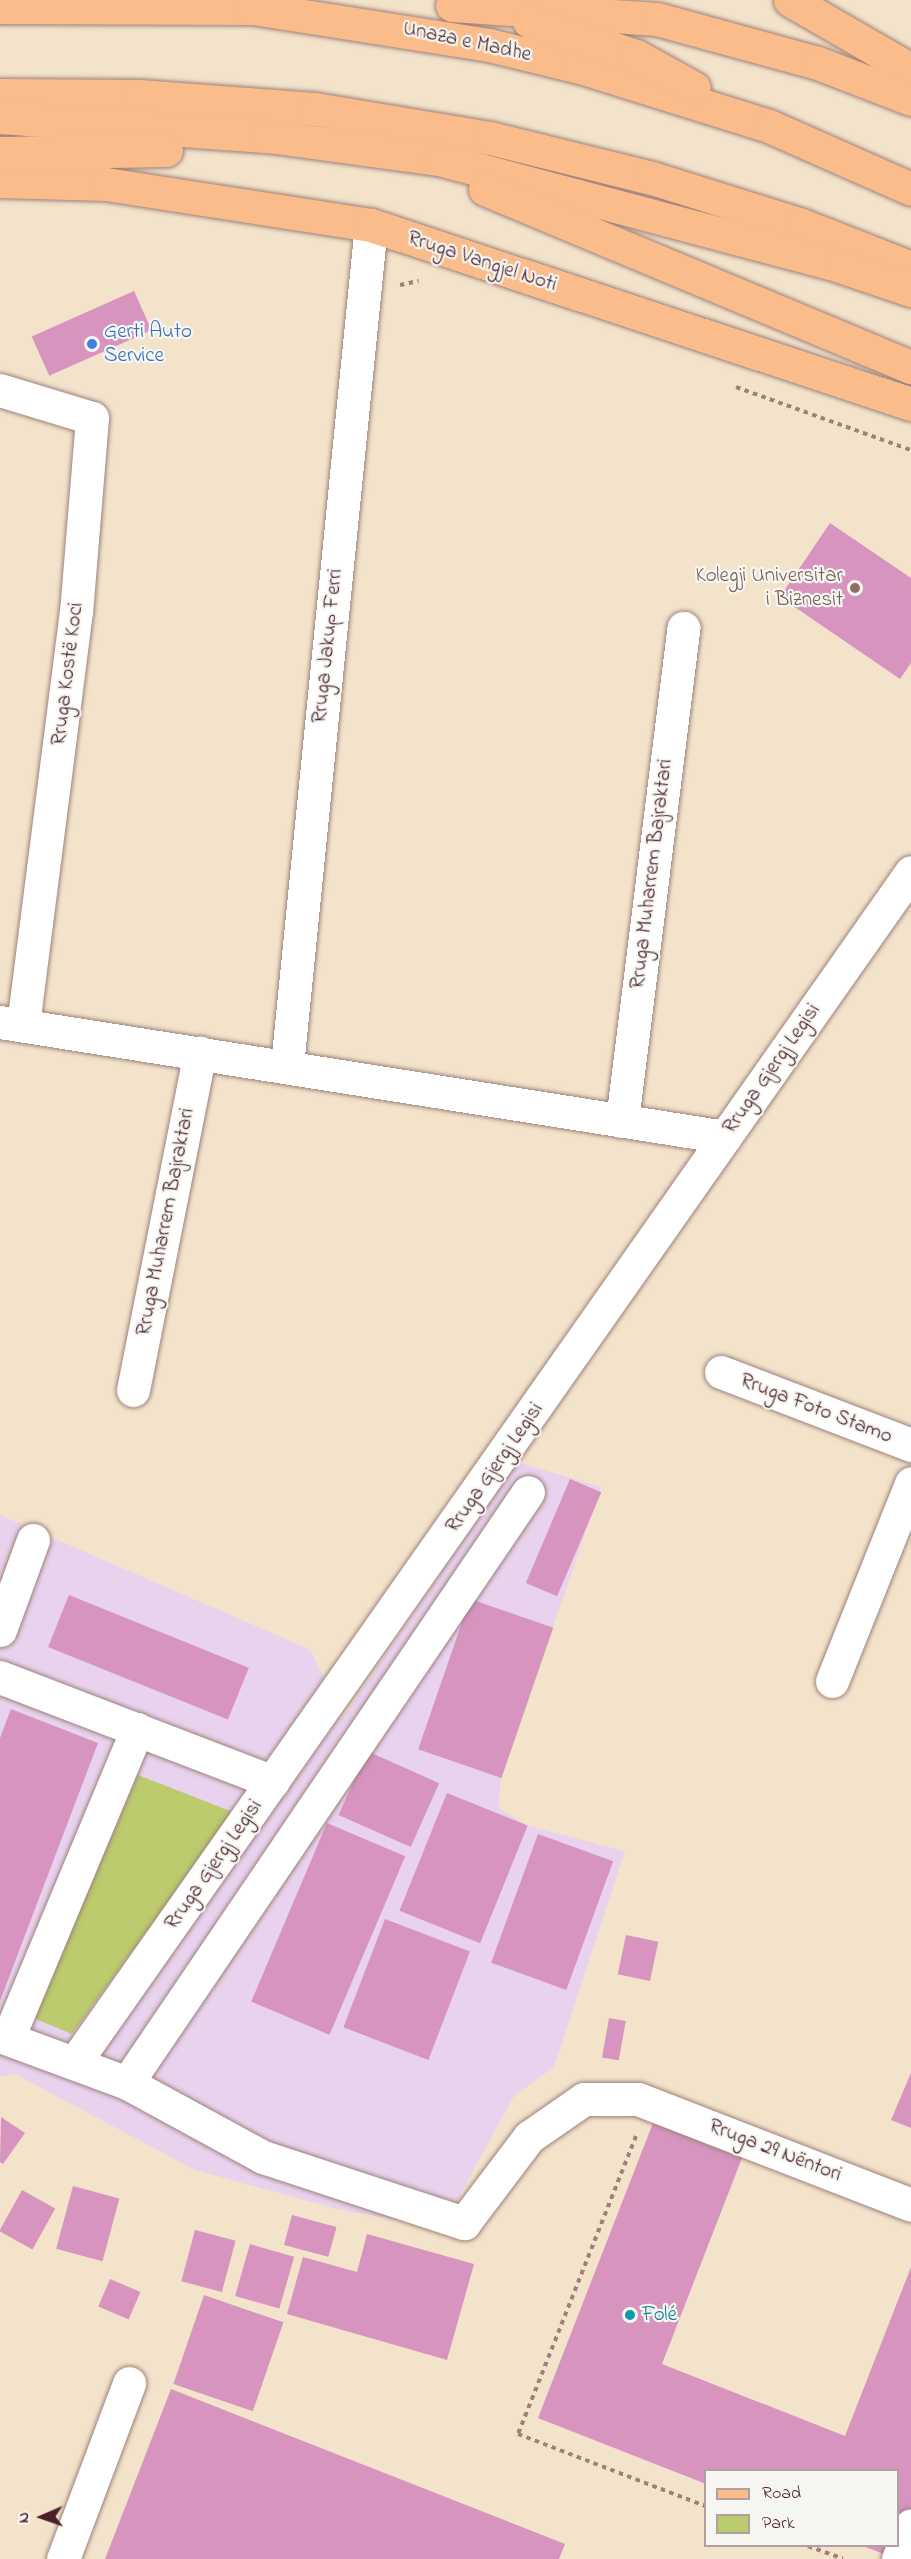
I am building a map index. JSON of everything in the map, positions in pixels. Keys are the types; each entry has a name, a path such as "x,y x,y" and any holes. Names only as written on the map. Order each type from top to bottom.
{"main road":[{"path":"790,0 911,70"},
{"path":"438,2 657,19 807,59 911,99"},
{"path":"438,2 530,21 629,53 676,76 726,112"},
{"name":"Unaza e Madhe","path":"0,7 169,3 345,18 580,67 726,112 911,189"},
{"path":"0,95 140,96 304,108 490,138 663,182 802,225 911,268"},
{"path":"0,117 355,146 439,159 840,266 911,290"},
{"path":"0,153 302,152 355,146"},
{"path":"439,159 492,192 911,367"},
{"name":"Rruga Vangjel Noti","path":"0,181 106,184 371,225 911,404"},
{"name":"Rruga Vangjel Noti","path":"0,196 40,182"}],"street":[{"name":"Rruga Jakup Ferri","path":"287,1066 371,225"},
{"name":"Rruga Kostë Koci","path":"0,390 92,418 75,623 11,1023"},
{"name":"Rruga Muharrem Bajraktari","path":"622,1121 683,628"},
{"name":"Rruga Gjergj Legisi","path":"75,2062 273,1782 328,1709 911,872"},
{"path":"11,1023 725,1137"},
{"name":"Rruga Muharrem Bajraktari","path":"133,1390 200,1053"},
{"name":"Rruga Foto Stamo","path":"721,1372 911,1445"},
{"path":"832,1681 911,1483"},
{"path":"127,2083 528,1492"},
{"path":"0,1630 33,1540"},
{"path":"0,1677 273,1782"},
{"path":"137,1729 4,2037 127,2083 262,2157 464,2223 529,2137 584,2099 644,2101"},
{"name":"Rruga 29 Nëntori","path":"644,2101 911,2205"},
{"path":"63,2559 129,2383"},
{"path":"898,2559 911,2525"}],"path":[{"path":"363,292 384,294 413,280 430,282"},
{"path":"728,384 911,450"},
{"path":"644,2101 518,2434 704,2506"},
{"path":"811,2547 843,2559"}],"shaded area":[{"path":"517,1462 601,1487 501,1778 498,1808 528,1826 625,1851 554,2067 514,2096 442,2228 341,2210 195,2170 15,2074 0,2077 0,1515 311,1650 325,1682 328,1709 342,1719"}],"green space":[{"path":"138,1775 233,1812 72,2034 33,2018"}],"building":[{"path":"134,291 151,330 49,376 32,337"},
{"path":"830,523 911,578 911,663 900,679 780,597"},
{"path":"570,1479 601,1492 557,1596 526,1583"},
{"path":"69,1595 249,1668 228,1720 48,1647"},
{"path":"470,1599 553,1628 501,1778 418,1749"},
{"path":"11,1709 98,1743 0,2001 0,1738"},
{"path":"367,1751 439,1783 411,1847 339,1815"},
{"path":"447,1793 528,1826 480,1943 399,1911"},
{"path":"327,1823 405,1856 329,2035 251,2002"},
{"path":"538,1834 613,1861 566,1990 491,1963"},
{"path":"385,1919 470,1952 428,2060 343,2027"},
{"path":"626,1935 658,1942 650,1981 618,1974"},
{"path":"609,2018 626,2021 619,2060 602,2057"},
{"path":"911,2073 911,2128 891,2120"},
{"path":"1,2117 25,2133 3,2164 0,2162"},
{"name":"Folé","path":"653,2123 742,2158 662,2364 845,2436 911,2267 911,2525 897,2559 866,2547 899,2547 899,2469 704,2469 704,2483 538,2418"},
{"path":"73,2186 119,2198 103,2261 56,2249"},
{"path":"22,2190 55,2208 32,2250 0,2232"},
{"path":"292,2215 336,2227 328,2257 284,2245"},
{"path":"195,2230 236,2241 222,2292 181,2281"},
{"path":"367,2234 474,2264 447,2360 287,2314 303,2257 357,2272"},
{"path":"250,2244 294,2257 279,2309 235,2296"},
{"path":"110,2279 140,2292 129,2320 98,2307"},
{"path":"204,2295 283,2322 253,2411 173,2384"},
{"path":"171,2389 565,2544 559,2559 105,2559"}],"place":[{"name":"Gerti Auto Service","path":"92,344"},
{"name":"Kolegji Universitar i Biznesit","path":"855,588"},
{"name":"Folé","path":"630,2315"}]}
